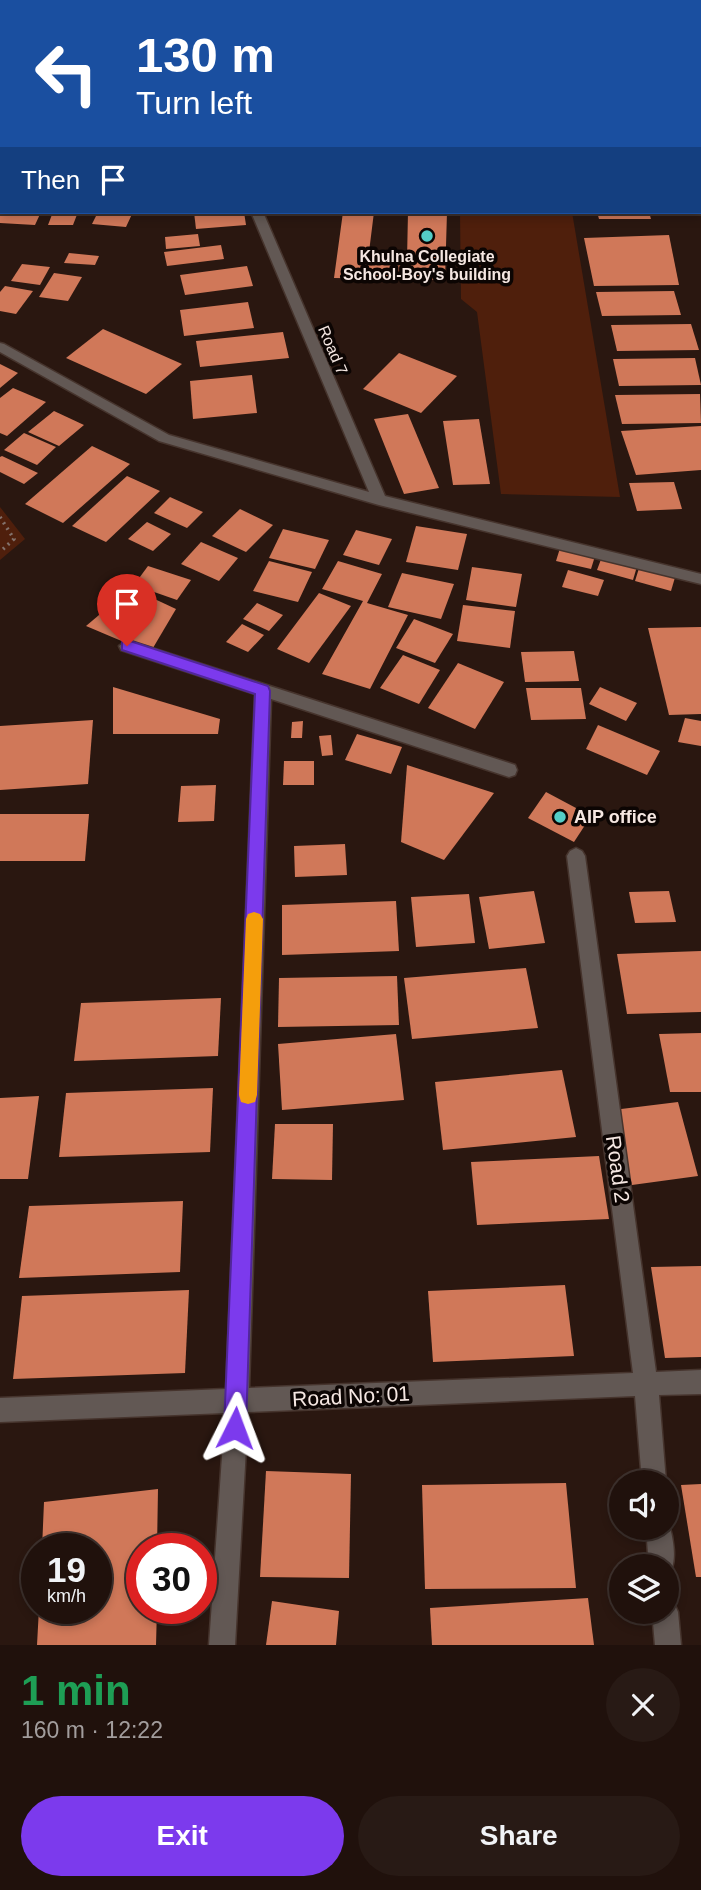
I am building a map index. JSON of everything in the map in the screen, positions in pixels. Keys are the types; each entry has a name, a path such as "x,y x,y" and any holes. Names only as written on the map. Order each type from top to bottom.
{"street":[{"name":"Road 7","path":"258,214 379,500"},
{"path":"0,347 164,438 379,500 701,579"},
{"path":"127,646 509,770"},
{"path":"222,1645 237,1401 263,691"},
{"name":"Road 2","path":"576,856 646,1382 653,1470"},
{"name":"Road No: 01","path":"0,1410 646,1382 701,1382"},
{"path":"666,1624 668,1645"}],"path":[{"path":"0,517 14,540 0,552"}],"shaded area":[{"path":"460,214 572,214 620,497 501,494 477,312 461,299"},
{"path":"0,507 25,539 0,560"}],"building":[{"path":"0,214 40,214 35,225 0,223"},
{"path":"52,214 77,214 73,225 48,225"},
{"path":"97,214 132,214 126,227 92,224"},
{"path":"194,214 244,214 246,225 196,229"},
{"name":"Khulna Collegiate School-Boy's building","path":"343,214 374,214 368,260 407,260 408,214 447,214 445,280 334,278"},
{"path":"598,214 650,214 651,219 599,219"},
{"path":"198,234 200,246 166,249 165,237"},
{"path":"669,235 679,285 594,286 584,238"},
{"path":"221,245 224,259 167,266 164,252"},
{"path":"69,253 99,256 95,265 64,263"},
{"path":"22,264 50,267 40,285 11,281"},
{"path":"247,266 253,286 185,295 180,275"},
{"path":"54,273 82,277 68,301 39,297"},
{"path":"5,286 33,291 16,314 0,311 0,292"},
{"path":"674,291 681,315 602,316 596,292"},
{"path":"248,302 254,328 184,336 180,310"},
{"path":"691,324 699,350 617,351 611,325"},
{"path":"103,329 182,364 146,394 66,358"},
{"path":"283,332 289,358 200,367 196,341"},
{"path":"399,353 457,376 421,413 363,389"},
{"path":"695,358 701,385 619,386 613,359"},
{"path":"0,364 18,373 0,388"},
{"path":"252,375 257,413 193,419 190,381"},
{"path":"13,388 46,402 7,436 0,433 0,398"},
{"path":"700,394 701,423 622,424 615,395"},
{"path":"54,411 84,425 59,446 28,432"},
{"path":"408,414 439,488 404,494 374,419"},
{"path":"479,419 490,484 453,485 443,421"},
{"path":"701,426 701,470 636,475 621,431"},
{"path":"24,433 56,447 37,465 4,450"},
{"path":"92,446 130,464 63,523 25,504"},
{"path":"2,456 38,473 24,484 0,472"},
{"path":"127,476 160,491 106,542 72,526"},
{"path":"674,482 682,509 637,511 629,483"},
{"path":"170,497 203,512 187,528 154,513"},
{"path":"240,509 273,525 246,552 212,536"},
{"path":"147,522 171,534 153,551 128,539"},
{"path":"416,526 467,534 458,570 406,562"},
{"path":"283,529 329,540 315,569 269,558"},
{"path":"356,530 392,539 379,565 343,555"},
{"path":"201,542 238,558 219,581 181,564"},
{"path":"561,545 596,553 591,569 556,561"},
{"path":"603,554 638,563 633,580 597,570"},
{"path":"269,561 312,572 298,602 253,591"},
{"path":"338,561 382,574 367,603 408,615 370,689 322,674 363,601 322,589"},
{"path":"640,565 676,574 671,591 635,581"},
{"path":"148,566 191,580 177,600 134,585"},
{"path":"472,567 522,574 516,607 466,600"},
{"path":"568,570 604,580 598,596 562,587"},
{"path":"402,573 454,584 441,619 388,607"},
{"path":"131,588 176,609 150,653 86,626"},
{"path":"319,593 351,606 309,663 277,649"},
{"path":"257,603 283,615 269,631 243,619"},
{"path":"463,605 515,611 510,648 457,641"},
{"path":"414,619 453,634 435,663 396,648"},
{"path":"242,624 264,635 248,652 226,642"},
{"path":"701,627 701,714 669,715 648,628"},
{"path":"574,651 579,681 525,682 521,652"},
{"path":"403,655 440,670 419,704 380,688"},
{"path":"458,663 504,682 475,729 428,708"},
{"path":"113,687 220,719 218,734 113,734"},
{"path":"600,687 637,703 626,721 589,704"},
{"path":"526,688 581,688 586,719 531,720"},
{"path":"685,718 701,721 701,746 678,742"},
{"path":"93,720 88,784 0,790 0,726"},
{"path":"303,721 302,738 291,738 292,722"},
{"path":"598,725 660,751 647,775 586,749"},
{"path":"357,734 402,747 391,774 345,760"},
{"path":"331,735 333,755 322,756 319,736"},
{"path":"284,761 314,761 314,785 283,785"},
{"path":"407,765 494,793 444,860 401,842"},
{"path":"216,785 214,821 178,822 181,786"},
{"name":"AIP office","path":"546,792 591,816 574,842 528,818"},
{"path":"0,814 89,814 85,861 0,861"},
{"path":"345,844 347,875 295,877 294,846"},
{"path":"534,891 545,943 489,949 479,897"},
{"path":"669,891 676,922 635,923 629,892"},
{"path":"469,894 475,943 416,947 411,897"},
{"path":"396,901 399,951 282,955 282,905"},
{"path":"701,951 701,1012 627,1014 617,954"},
{"path":"526,968 538,1028 412,1039 404,978"},
{"path":"397,976 399,1025 278,1027 279,978"},
{"path":"221,998 218,1056 74,1061 81,1003"},
{"path":"701,1033 701,1092 670,1092 659,1034"},
{"path":"396,1034 404,1100 282,1110 278,1044"},
{"path":"562,1070 576,1137 443,1150 435,1082"},
{"path":"213,1088 210,1152 59,1157 66,1093"},
{"path":"39,1096 28,1179 0,1179 0,1098"},
{"path":"678,1102 698,1176 632,1185 613,1110"},
{"path":"275,1124 333,1124 332,1180 272,1179"},
{"path":"599,1156 609,1219 477,1225 471,1162"},
{"path":"183,1201 180,1272 19,1278 29,1206"},
{"path":"701,1266 701,1357 665,1358 651,1267"},
{"path":"565,1285 574,1356 433,1362 428,1291"},
{"path":"189,1290 185,1373 13,1379 22,1296"},
{"path":"266,1471 351,1474 349,1578 260,1577"},
{"path":"566,1483 576,1588 425,1589 422,1485"},
{"path":"701,1484 701,1577 696,1577 681,1485"},
{"path":"158,1489 157,1533 126,1533 126,1624 157,1624 156,1645 37,1645 38,1624 112,1624 112,1533 43,1533 44,1502"},
{"path":"588,1598 594,1645 432,1645 430,1608"},
{"path":"272,1601 339,1611 336,1645 266,1645"}],"slow traffic":[{"path":"248,1095 254,919"}],"place":[{"name":"Khulna Collegiate School-Boy's building","path":"427,236"},
{"name":"AIP office","path":"560,817"}],"route":[{"path":"127,646 263,691 235,1428"}]}
